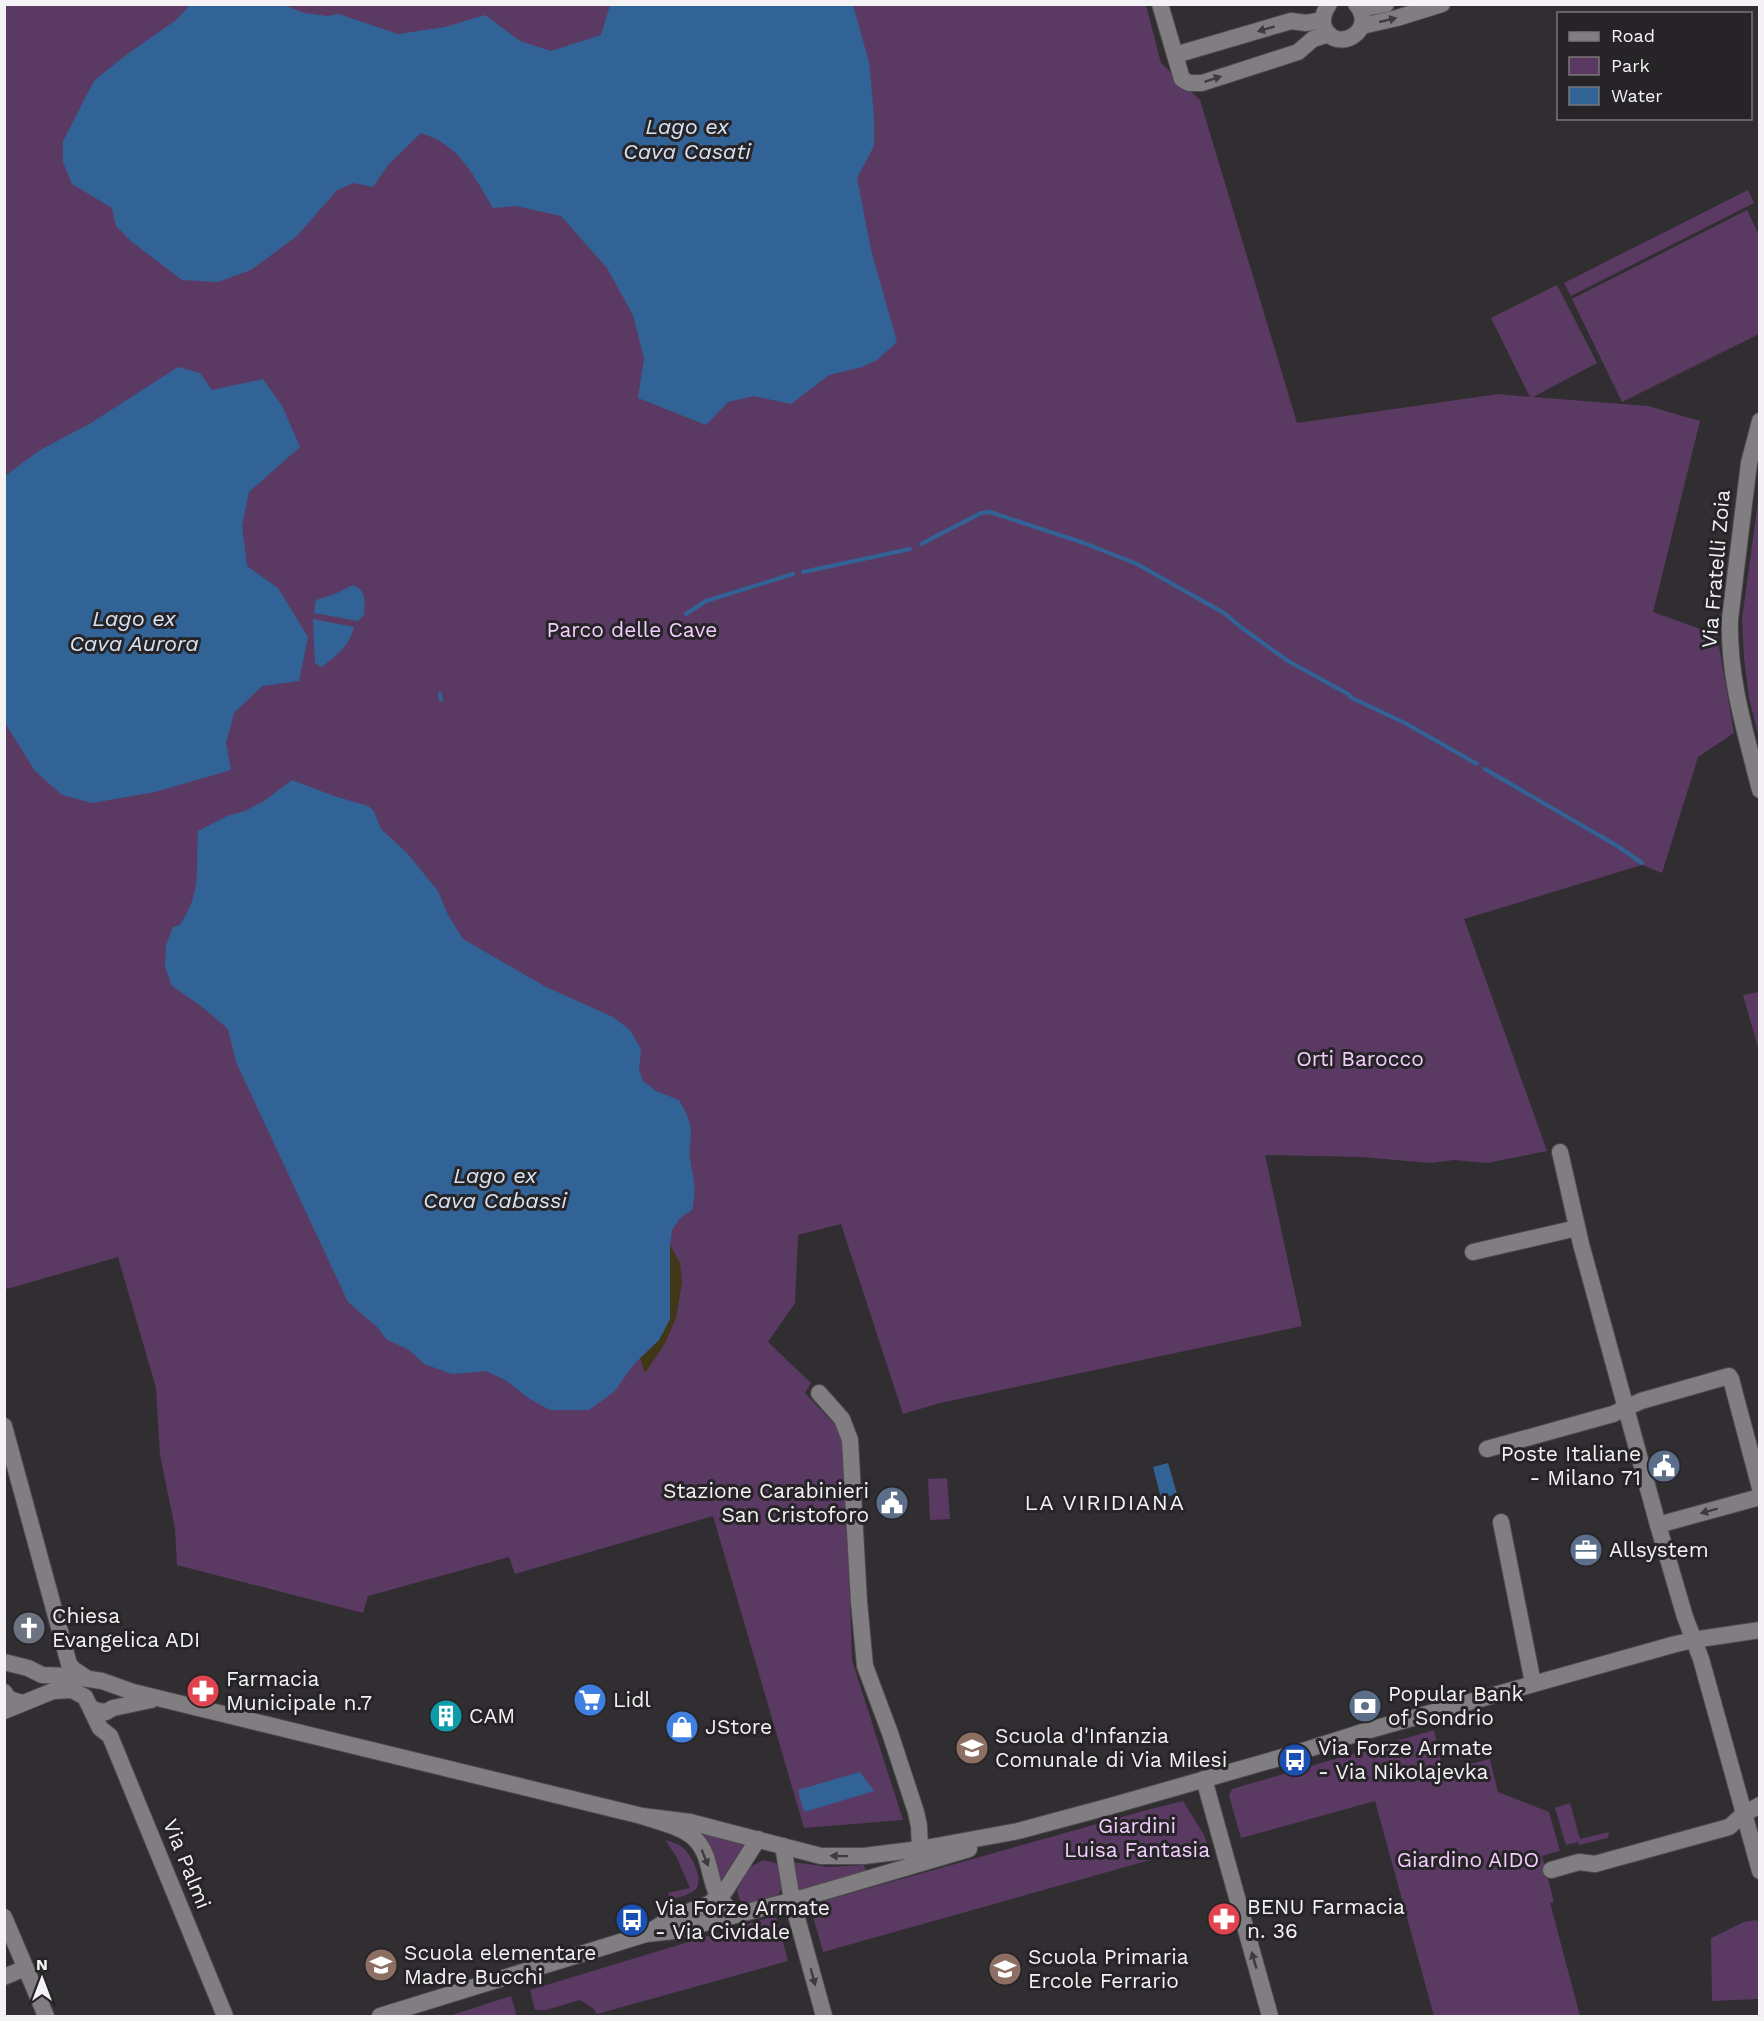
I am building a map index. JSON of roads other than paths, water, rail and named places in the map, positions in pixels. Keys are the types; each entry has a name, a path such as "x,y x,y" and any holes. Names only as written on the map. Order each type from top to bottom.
{"street":[{"path":"1160,4 1182,80 1197,84 1298,52 1313,39 1327,14"},
{"path":"1359,13 1386,4"},
{"path":"1359,13 1397,18 1443,4"},
{"path":"1327,14 1338,39 1348,39 1356,34 1359,13"},
{"path":"1175,55 1291,21 1306,23 1327,14"},
{"name":"Via Fratelli Zoia","path":"1760,421 1749,463 1729,642 1734,686 1760,790"},
{"path":"1560,1152 1577,1228 1658,1525 1685,1617 1704,1669 1760,1871"},
{"path":"1473,1252 1577,1228"},
{"path":"1487,1449 1613,1414 1627,1406 1652,1398 1729,1377 1760,1488"},
{"path":"819,1393 842,1419 850,1440 859,1602 866,1666 919,1826 920,1849 910,1860 882,1870 876,1878"},
{"path":"4,1426 69,1664 73,1669 101,1682 118,1697 111,1709"},
{"path":"1658,1525 1760,1497"},
{"path":"1501,1522 1533,1683"},
{"path":"380,2016 646,1934 674,1932 876,1878 1018,1831 1293,1754 1359,1732 1533,1683 1693,1640 1760,1630"},
{"path":"4,1662 42,1675 101,1682 161,1699 642,1816 690,1822 821,1856 896,1853 1018,1831"},
{"path":"54,1675 66,1669 69,1664"},
{"path":"4,1678 10,1671 27,1669 37,1677 39,1686 36,1694 26,1702 9,1699 4,1692"},
{"path":"89,1705 86,1694 89,1687 101,1682"},
{"path":"4,1711 49,1692 63,1689 80,1694 98,1712 161,1699"},
{"name":"Via Palmi","path":"89,1705 100,1728 110,1736"},
{"name":"Via Palmi","path":"111,1709 110,1736 225,2014"},
{"path":"1204,1779 1270,2016"},
{"path":"1551,1870 1579,1862 1596,1864 1729,1827 1744,1814 1760,1805"},
{"path":"896,1853 910,1837 916,1812"},
{"path":"642,1816 684,1832 694,1839 705,1857 718,1898 728,1909 737,1914"},
{"path":"646,1934 670,1919 718,1898 725,1891 758,1839"},
{"path":"783,1846 792,1900 824,2016"},
{"path":"4,1917 46,2016"},
{"path":"4,1977 25,1968"}],"water":[{"name":"Lago ex Cava Casati","path":"190,5 284,5 304,13 327,16 339,14 398,34 445,27 485,15 520,41 551,51 601,35 610,5 853,5 869,62 874,116 874,146 857,178 871,250 897,342 877,360 862,367 829,375 791,404 754,396 728,402 706,425 638,398 644,358 633,315 607,268 561,216 516,206 493,208 472,173 456,153 434,138 421,133 389,164 373,187 354,183 337,190 297,236 251,270 218,282 182,280 132,242 116,226 112,208 72,184 63,162 63,141 94,81 176,20"},
{"name":"Lago ex Cava Aurora","path":"178,367 200,373 212,390 263,379 282,406 300,447 249,492 242,526 247,566 278,588 308,637 299,681 262,686 234,713 226,743 231,770 155,792 92,803 62,795 35,771 5,723 5,476 40,450 91,423"},
{"path":"353,585 361,590 364,597 364,615 358,621 314,613 316,600"},
{"path":"313,619 354,627 342,650 321,667 315,663"},
{"name":"Lago ex Cava Cabassi","path":"292,780 368,806 374,811 381,829 407,853 438,891 448,915 463,939 546,987 613,1017 630,1030 641,1049 639,1069 643,1081 656,1091 679,1100 686,1113 691,1130 689,1156 694,1196 692,1210 680,1218 672,1230 670,1319 659,1340 633,1365 615,1391 589,1410 550,1410 530,1399 505,1380 486,1371 452,1374 424,1364 409,1350 386,1339 378,1328 348,1302 236,1062 228,1029 172,986 165,967 166,945 173,927 180,925 194,895 197,877 198,831 264,801"},
{"path":"1168,1463 1177,1494 1161,1498 1153,1467"},
{"path":"860,1772 874,1791 804,1812 798,1790"}],"waterway":[{"path":"921,544 981,513 990,512 1084,543 1137,564 1224,613 1288,661 1352,698 1405,723 1477,764"},
{"path":"803,572 910,549"},
{"path":"686,614 706,601 793,574"},
{"path":"440,694 441,700"},
{"path":"1485,769 1619,847 1642,863"}],"place":[{"name":"Poste Italiane - Milano 71","path":"1664,1466"},
{"name":"Stazione Carabinieri San Cristoforo","path":"892,1503"},
{"name":"Allsystem","path":"1586,1550"},
{"name":"Chiesa Evangelica ADI","path":"29,1628"},
{"name":"Farmacia Municipale n.7","path":"203,1691"},
{"name":"Lidl","path":"590,1700"},
{"name":"Popular Bank of Sondrio","path":"1365,1706"},
{"name":"CAM","path":"446,1716"},
{"name":"JStore","path":"682,1727"},
{"name":"Scuola d'Infanzia Comunale di Via Milesi","path":"972,1748"},
{"name":"Via Forze Armate - Via Nikolajevka","path":"1295,1760"},
{"name":"BENU Farmacia n. 36","path":"1224,1919"},
{"name":"Via Forze Armate - Via Cividale","path":"632,1920"},
{"name":"Scuola elementare Madre Bucchi","path":"381,1965"},
{"name":"Scuola Primaria Ercole Ferrario","path":"1005,1969"}],"district":[{"name":"LA VIRIDIANA","path":"1105,1502"}],"park label":[{"name":"Parco delle Cave","path":"632,630"},
{"name":"Orti Barocco","path":"1360,1059"},
{"name":"Giardini Luisa Fantasia","path":"1137,1838"},
{"name":"Giardino AIDO","path":"1468,1860"}]}
